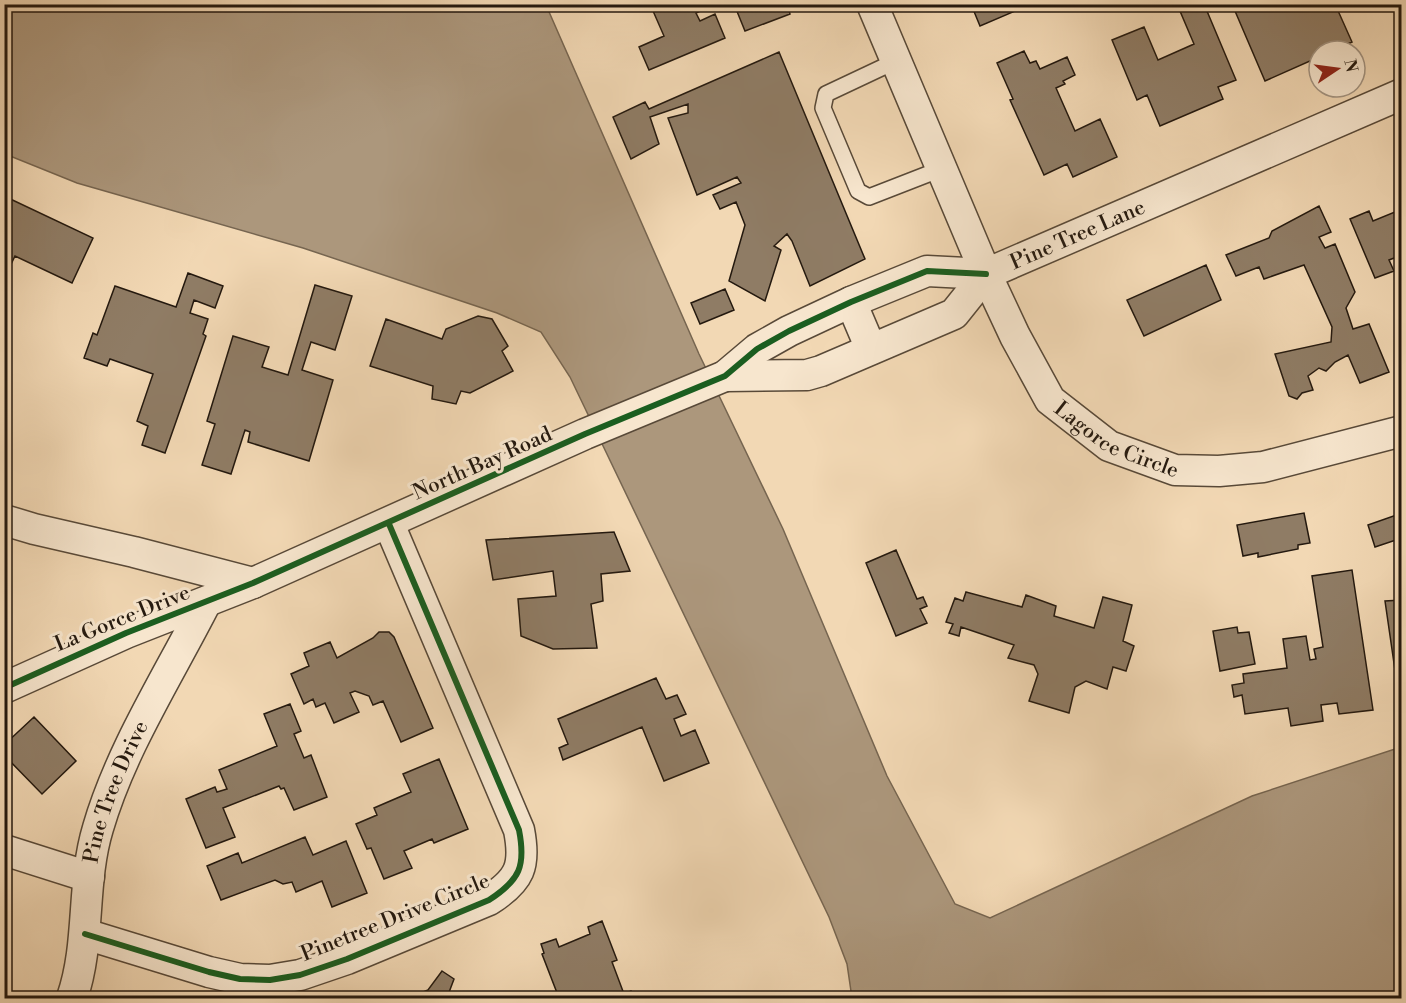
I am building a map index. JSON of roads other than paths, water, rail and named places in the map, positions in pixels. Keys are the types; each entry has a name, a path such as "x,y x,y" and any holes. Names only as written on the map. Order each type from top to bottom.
{"street":[{"name":"Lagorce Circle","path":"872,4 986,274 1015,336 1050,400 1109,446 1175,470 1219,471 1263,467 1401,431"},
{"name":"Pine Tree Lane","path":"725,376 807,375 871,349 954,314 986,274 1401,94"},
{"path":"725,376 757,349 789,331 851,302 927,271 986,274"},
{"path":"851,302 871,349"},
{"name":"North Bay Road","path":"254,583 585,434 725,376"},
{"path":"4,520 254,583"},
{"name":"Pinetree Drive Circle","path":"85,934 209,972 240,979 270,980 300,975 347,959 489,900 507,888 519,872 523,851 519,830 389,524"},
{"name":"La Gorce Drive","path":"4,688 106,641 254,583"},
{"name":"Pine Tree Drive","path":"72,999 85,934 88,877 98,828 117,772 206,602"},
{"path":"4,850 88,877"}],"lane":[{"path":"896,61 826,94 823,108 858,191 869,197 941,169"}]}
